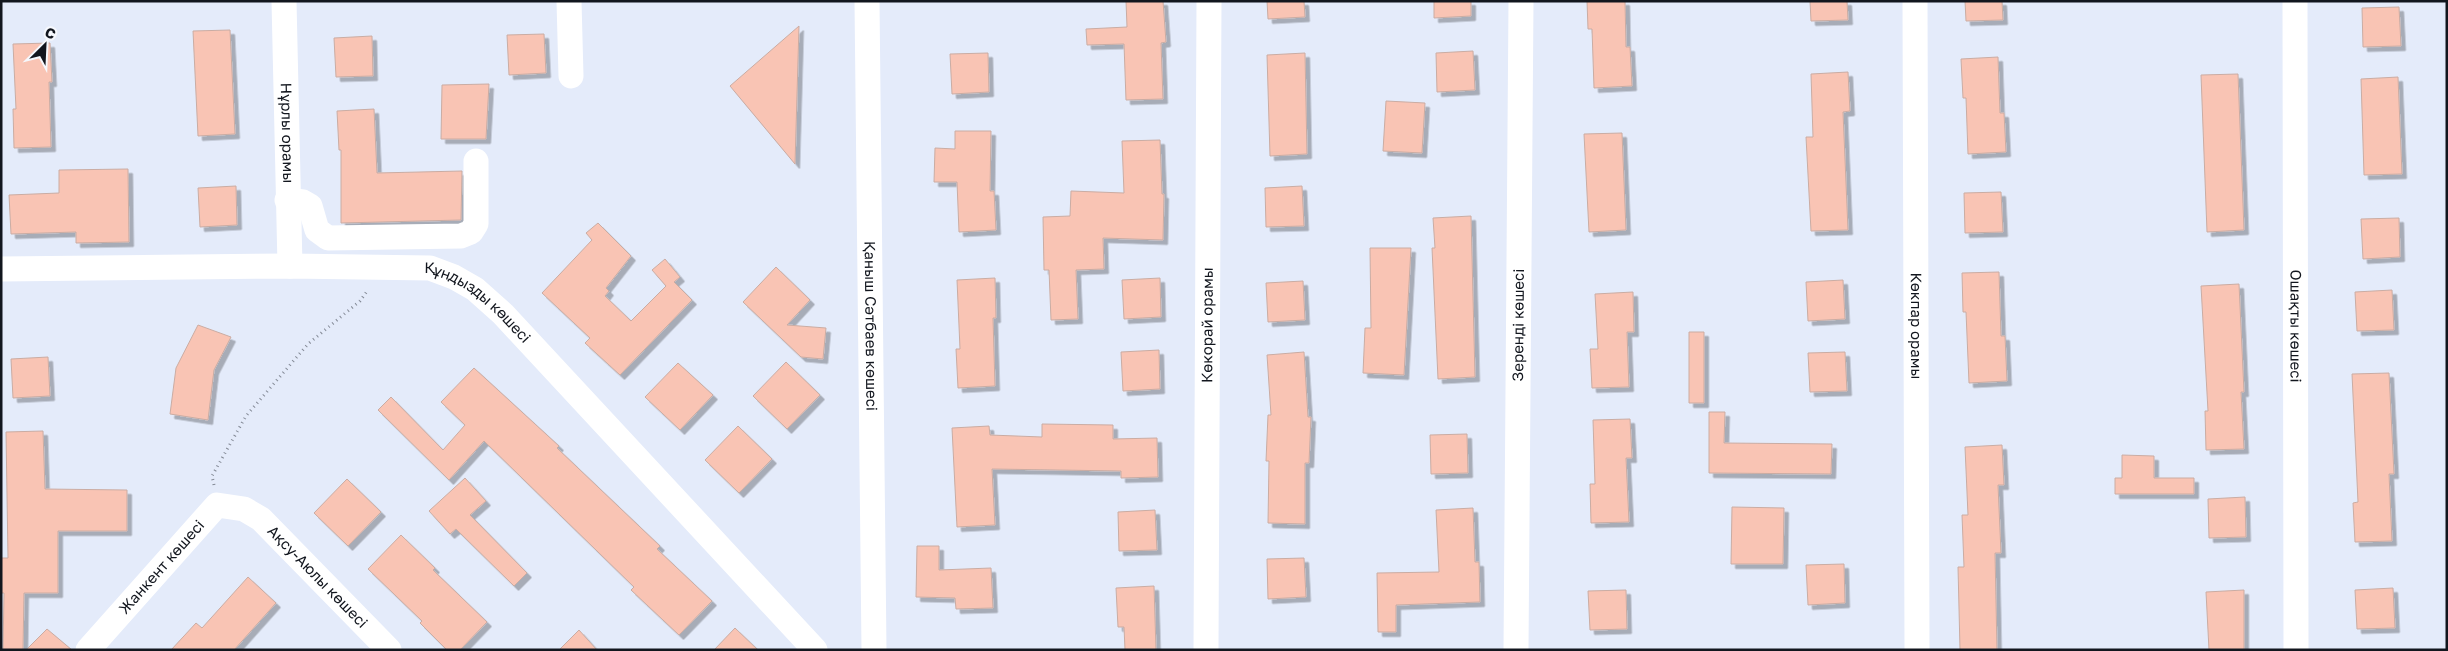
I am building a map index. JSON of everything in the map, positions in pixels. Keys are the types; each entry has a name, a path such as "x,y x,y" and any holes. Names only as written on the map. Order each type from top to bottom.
{"street":[{"name":"Нұрлы орамы","path":"284,1 290,266"},
{"path":"569,1 571,76"},
{"name":"Қаныш Сәтбаев көшесі","path":"867,1 874,650"},
{"name":"Көкорай орамы","path":"1206,650 1209,1"},
{"name":"Зеренді көшесі","path":"1516,650 1521,1"},
{"name":"Көкпар орамы","path":"1915,1 1917,650"},
{"name":"Ошақты көшесі","path":"2295,1 2296,650"},
{"path":"288,200 303,202 310,206 317,230 328,238 461,236 471,232 476,224 476,161"},
{"name":"Құндызды көшесі","path":"1,269 290,266 430,268 454,277 476,289 503,314 815,650"},
{"name":"Ақсу-Аюлы көшесі","path":"217,505 244,509 261,519 389,650"},
{"name":"Жанкент көшесі","path":"88,650 217,505"}],"path":[{"path":"217,505 212,476 246,416 308,344 360,301 385,268"}],"building":[{"path":"1126,1 1163,1 1166,42 1161,43 1163,99 1126,100 1124,44 1087,45 1086,29 1127,27"},
{"path":"1267,1 1304,1 1305,17 1268,19"},
{"path":"1434,1 1471,1 1471,16 1434,18"},
{"path":"1587,1 1625,1 1626,47 1630,47 1632,86 1594,88 1592,29 1588,29"},
{"path":"1810,1 1847,1 1848,20 1811,21"},
{"path":"1965,1 2002,1 2003,20 1966,21"},
{"path":"2399,7 2401,46 2363,47 2362,8"},
{"path":"799,26 795,164 730,86"},
{"path":"230,30 235,134 198,136 193,31"},
{"path":"544,34 546,73 509,75 507,35"},
{"path":"372,36 373,76 336,77 334,38"},
{"path":"50,43 52,82 49,82 51,147 14,148 13,109 16,109 13,44"},
{"path":"1473,51 1475,90 1437,92 1436,53"},
{"path":"988,53 989,92 952,94 950,54"},
{"path":"1305,53 1307,154 1270,156 1267,55"},
{"path":"1998,57 2000,113 2004,113 2006,152 1968,154 1966,98 1963,98 1961,59"},
{"path":"1848,72 1850,111 1843,112 1848,230 1811,231 1806,137 1813,137 1811,74"},
{"path":"2238,74 2244,230 2207,232 2201,75"},
{"path":"2398,77 2402,174 2364,175 2361,79"},
{"path":"489,84 486,139 441,139 442,85"},
{"path":"1386,101 1425,103 1422,153 1383,151"},
{"path":"374,109 377,173 462,171 461,220 341,223 341,150 339,150 337,111"},
{"path":"955,131 991,131 990,191 994,191 996,230 959,232 957,182 934,182 935,148 955,149"},
{"path":"1622,133 1626,230 1589,232 1584,134"},
{"path":"1160,140 1162,194 1164,194 1163,240 1103,238 1104,269 1076,270 1078,319 1051,320 1049,270 1044,270 1043,217 1070,216 1071,191 1124,193 1122,141"},
{"path":"128,169 129,242 76,243 76,232 11,234 9,195 59,193 59,170"},
{"path":"236,186 237,225 200,227 198,188"},
{"path":"1302,186 1304,226 1266,227 1265,188"},
{"path":"2001,192 2003,232 1965,233 1964,193"},
{"path":"1471,216 1475,377 1438,379 1432,248 1435,248 1433,218"},
{"path":"2399,218 2400,257 2363,259 2361,219"},
{"path":"598,223 631,256 606,288 609,291 605,296 631,321 666,286 652,270 665,259 680,277 674,282 692,300 620,375 585,343 590,338 542,293 592,240 586,233"},
{"path":"1370,248 1411,248 1404,375 1363,373 1365,328 1371,328"},
{"path":"776,267 810,300 787,325 826,328 823,359 801,357 743,302"},
{"path":"1999,272 2001,336 2005,336 2007,381 1969,383 1966,312 1963,312 1962,273"},
{"path":"995,278 996,318 993,318 995,386 958,388 956,349 960,349 957,280"},
{"path":"1160,278 1161,317 1124,319 1122,280"},
{"path":"1843,280 1845,319 1808,321 1806,282"},
{"path":"1303,281 1305,320 1268,322 1266,283"},
{"path":"2239,284 2244,392 2241,392 2244,449 2206,450 2205,411 2208,411 2201,286"},
{"path":"2392,290 2394,330 2357,331 2355,292"},
{"path":"1633,292 1634,332 1627,332 1629,387 1592,388 1590,349 1598,349 1595,294"},
{"path":"198,325 231,337 214,370 208,420 170,414 176,368"},
{"path":"1689,332 1704,332 1704,403 1689,403"},
{"path":"1159,350 1160,389 1123,391 1121,352"},
{"path":"1304,352 1308,417 1311,417 1309,463 1305,463 1305,524 1268,523 1269,461 1266,461 1268,415 1271,415 1267,355"},
{"path":"1845,352 1847,391 1810,392 1808,353"},
{"path":"48,357 50,396 13,398 11,359"},
{"path":"786,362 820,395 787,429 753,396"},
{"path":"678,363 713,395 680,430 645,397"},
{"path":"474,368 559,446 557,448 660,546 657,549 712,601 679,635 631,590 634,587 484,441 449,480 378,410 391,397 443,450 465,425 441,402"},
{"path":"2389,373 2394,474 2389,474 2392,541 2355,542 2353,503 2358,502 2352,374"},
{"path":"1709,412 1725,412 1724,443 1832,444 1831,474 1709,473"},
{"path":"1630,419 1632,458 1626,458 1629,522 1591,523 1590,484 1595,484 1593,420"},
{"path":"1042,424 1113,425 1113,439 1157,438 1158,477 1121,478 1121,471 992,469 995,525 957,527 952,428 989,426 990,435 1042,437"},
{"path":"738,426 772,459 739,493 705,460"},
{"path":"43,431 45,489 127,490 127,531 58,531 58,593 24,593 23,650 3,650 4,593 1,593 1,558 8,558 6,432"},
{"path":"1467,434 1468,473 1431,474 1430,435"},
{"path":"2002,445 2004,485 1998,485 2001,553 1995,553 1997,650 1960,650 1958,567 1964,567 1962,515 1968,515 1965,447"},
{"path":"2122,455 2154,456 2154,478 2194,478 2194,494 2115,494 2115,478 2122,478"},
{"path":"465,478 486,501 470,515 527,573 514,586 456,529 450,534 429,511"},
{"path":"347,479 381,512 348,546 314,513"},
{"path":"2245,497 2246,537 2209,538 2208,499"},
{"path":"1732,507 1784,508 1783,564 1731,564"},
{"path":"1473,508 1475,562 1479,562 1480,602 1396,605 1396,632 1378,632 1377,573 1439,572 1436,510"},
{"path":"1155,510 1157,550 1119,551 1118,512"},
{"path":"401,535 435,568 433,570 487,622 460,650 447,650 420,623 422,621 368,569"},
{"path":"917,546 939,546 939,570 991,568 993,608 956,609 955,598 916,597"},
{"path":"1304,558 1306,597 1268,599 1267,559"},
{"path":"1844,564 1845,603 1808,605 1806,565"},
{"path":"248,577 276,603 234,650 171,650 196,623 202,628"},
{"path":"1154,586 1156,650 1125,650 1124,627 1118,627 1116,588"},
{"path":"2393,588 2395,628 2357,629 2355,590"},
{"path":"1626,590 1627,629 1590,630 1588,591"},
{"path":"2244,590 2244,650 2209,650 2206,592"},
{"path":"735,628 758,650 714,650"},
{"path":"47,629 72,650 26,650"},
{"path":"579,630 597,650 559,650"}]}
